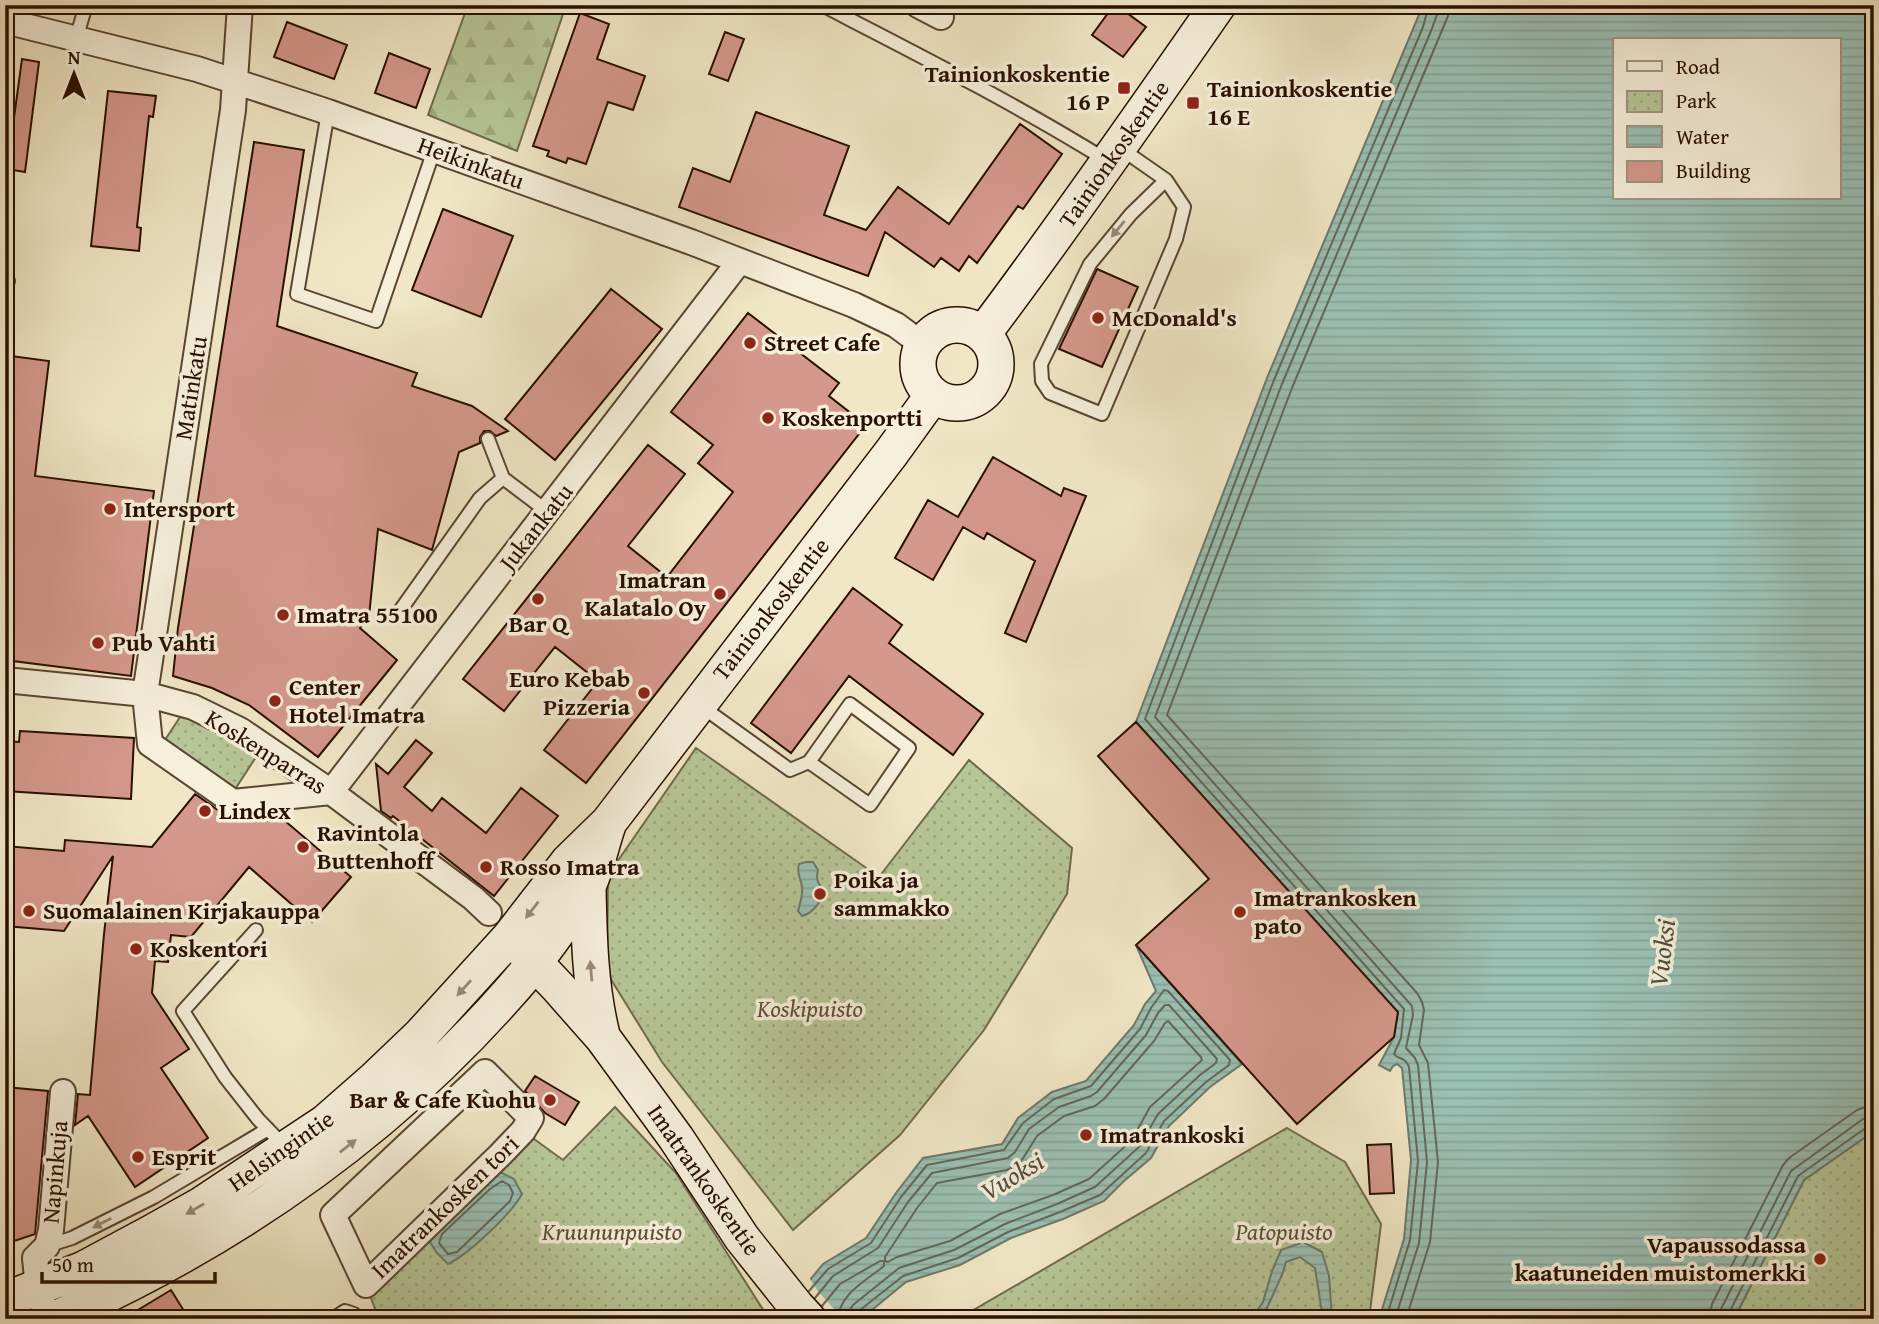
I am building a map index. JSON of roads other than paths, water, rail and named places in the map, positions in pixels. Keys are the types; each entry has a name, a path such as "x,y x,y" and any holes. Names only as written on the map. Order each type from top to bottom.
{"main road":[{"name":"Tainionkoskentie","path":"983,334 1042,256 1218,5"},
{"path":"957,324 971,327 983,334 992,346 997,360 995,376 988,389 976,399 961,404 946,402 933,395 923,384 918,372 918,357 932,334 957,324"},
{"name":"Tainionkoskentie","path":"499,925 609,822 933,395"},
{"name":"Tainionkoskentie","path":"536,963 588,888 609,822"},
{"name":"Imatrankoskentie","path":"588,888 592,983 603,1038"},
{"name":"Imatrankoskentie","path":"499,925 603,1038 676,1138 743,1238 808,1319"},
{"name":"Helsingintie","path":"55,1319 98,1300 221,1232 291,1156 420,1036 499,925"},
{"name":"Helsingintie","path":"5,1300 42,1303 85,1269 291,1156 348,1146 442,1064 536,963"}],"street":[{"name":"Matinkatu","path":"240,5 236,82 229,136 145,694 150,744 233,802 331,792"},
{"path":"918,5 941,17"},
{"name":"Heikinkatu","path":"5,21 197,69 328,112 691,242 854,305 896,325 923,345"},
{"name":"Jukankatu","path":"331,792 739,262"},
{"name":"Koskenparras","path":"5,680 145,694 193,707 240,730 331,792 473,898 499,925"},
{"name":"Imatrankosken tori","path":"485,1072 531,1118 523,1131 501,1154 366,1285 333,1215 485,1072"},
{"name":"Napinkuja","path":"42,1303 36,1258 47,1246 51,1230 63,1092"}],"lane":[{"path":"76,39 86,5"},
{"path":"822,5 1166,180 1184,207 1176,239 1102,414 1050,393 1042,381 1041,364 1090,264 1131,214 1166,180"},
{"path":"328,112 297,294 376,321 434,150"},
{"path":"488,439 503,478 548,512"},
{"path":"397,615 480,498 503,478"},
{"path":"698,704 790,770 809,762 850,704 909,748 870,805 809,762"},
{"path":"47,1246 72,1238 154,1197 291,1156 225,1077 183,1011 256,930"},
{"path":"333,1319 345,1311 354,1314 356,1319"}],"water":[{"name":"Vuoksi","path":"1423,5 1874,5 1874,1131 1804,1180 1734,1319 1379,1319 1404,1239 1411,1160 1402,1068 1397,1064 1390,1071 1379,1065 1394,1037 1398,1012 1136,722 1267,378"},
{"path":"806,862 813,862 818,870 818,881 824,890 816,906 802,916 798,911 802,890 798,867"},
{"name":"Imatrankoski","path":"1136,945 1242,1064 1210,1087 1169,1126 1151,1158 1104,1201 1011,1238 960,1265 906,1282 861,1319 778,1319 823,1264 866,1238 923,1158 1002,1144 1018,1118 1052,1092 1086,1081 1134,1025 1145,1004 1156,991"},
{"path":"500,1172 514,1179 522,1194 489,1233 448,1264 430,1242 437,1229"},
{"path":"1303,1242 1322,1252 1329,1276 1332,1319 1323,1319 1315,1268 1300,1257 1286,1262 1262,1319 1251,1319 1263,1302 1281,1250"}],"place":[{"name":"Tainionkoskentie 16 P","path":"1124,88"},
{"name":"Tainionkoskentie 16 E","path":"1193,103"},
{"name":"McDonald's","path":"1098,318"},
{"name":"Street Cafe","path":"750,343"},
{"name":"Koskenportti","path":"768,418"},
{"name":"Intersport","path":"110,509"},
{"name":"Imatran Kalatalo Oy","path":"720,594"},
{"name":"Bar Q","path":"538,599"},
{"name":"Imatra 55100","path":"283,615"},
{"name":"Pub Vahti","path":"98,643"},
{"name":"Euro Kebab Pizzeria","path":"644,693"},
{"name":"Center Hotel Imatra","path":"275,701"},
{"name":"Lindex","path":"205,811"},
{"name":"Ravintola Buttenhoff","path":"303,847"},
{"name":"Rosso Imatra","path":"486,867"},
{"name":"Poika ja sammakko","path":"820,894"},
{"name":"Suomalainen Kirjakauppa","path":"29,911"},
{"name":"Imatrankosken pato","path":"1240,912"},
{"name":"Koskentori","path":"136,949"},
{"name":"Bar & Cafe Kuohu","path":"550,1100"},
{"name":"Imatrankoski","path":"1086,1135"},
{"name":"Esprit","path":"138,1157"},
{"name":"Vapaussodassa kaatuneiden muistomerkki","path":"1820,1259"}],"park label":[{"name":"Koskipuisto","path":"810,1009"},
{"name":"Kruununpuisto","path":"612,1232"},
{"name":"Patopuisto","path":"1284,1232"}]}
